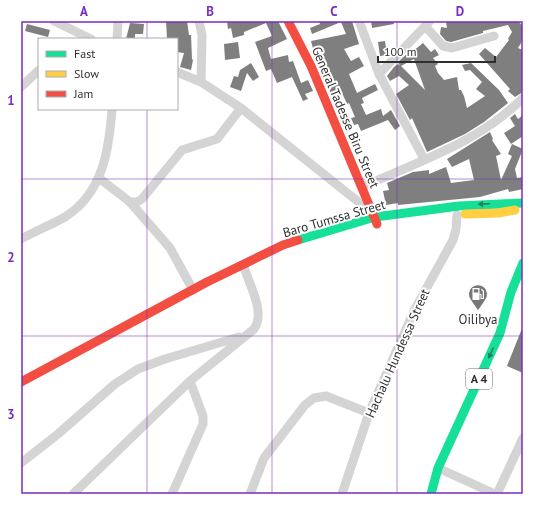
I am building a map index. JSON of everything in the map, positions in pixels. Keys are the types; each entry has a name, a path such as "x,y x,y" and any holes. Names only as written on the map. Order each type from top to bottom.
{"main road":[{"name":"General Tadesse Biru Street","path":"288,21 311,66 375,218"},
{"name":"Baro Tumssa Street","path":"21,382 229,271 283,245 375,218 459,206 523,203"},
{"name":"Baro Tumssa Street","path":"229,271 332,236 375,218 498,213 523,208"},
{"name":"A 4","path":"493,372 523,263"},
{"name":"A 4","path":"514,292 523,281"},
{"name":"A 4","path":"431,494 438,468 504,334"},
{"path":"444,482 449,469"}],"street":[{"path":"54,21 89,38"},
{"path":"117,38 118,21"},
{"path":"199,21 202,35 201,82"},
{"path":"359,21 379,74 424,159"},
{"path":"379,74 428,24 443,46 452,48 494,36"},
{"path":"21,86 38,71"},
{"path":"178,72 201,82 241,108 375,218"},
{"path":"362,187 450,148 488,127 504,116 523,98"},
{"path":"130,202 137,202 142,199 182,150 217,139 241,108"},
{"path":"21,239 66,216 88,196 99,178 110,135 112,110"},
{"path":"99,178 130,202 170,248 193,290"},
{"name":"Hachalu Hundessa Street","path":"342,494 369,413 414,311 453,240 456,229 457,214"},
{"path":"75,494 190,381 243,336 254,329 259,319 257,306 244,267"},
{"path":"21,463 58,434 115,384 138,368 243,336"},
{"path":"172,494 203,424 204,416 190,381"},
{"path":"250,494 264,458 304,405 314,398 326,396 369,413"},
{"path":"438,468 449,469 496,494 523,438"}],"building":[{"path":"166,21 187,21 189,35 191,35 193,60 191,70 180,67 184,53 178,52 178,38 167,38"},
{"path":"227,21 278,21 287,39 268,48 271,59 288,55 289,62 293,61 301,83 308,80 313,91 305,94 308,99 303,101 292,77 277,83 271,69 266,71 255,42 272,36 266,23 244,32 244,35 233,38 231,28 228,29"},
{"path":"319,21 352,21 359,44 344,49 351,61 359,57 364,66 349,74 357,93 375,84 378,90 362,98 364,103 361,104 366,115 381,109 383,116 391,110 400,126 395,130 388,120 361,131 358,124 354,125 351,118 355,117 349,103 347,104 343,95 332,96 315,56 311,41 346,34 341,22 312,34 310,28 320,24"},
{"path":"371,21 393,21 394,24 372,28"},
{"path":"518,21 523,26 523,40 518,48 523,50 523,92 515,97 508,91 510,89 479,54 485,48 496,57 509,40 508,39 512,32 508,25 483,31 483,33 451,42 446,41 440,34 441,27 447,28 446,22"},
{"path":"130,23 144,24 143,34 135,34 135,38 126,38"},
{"path":"27,24 50,30 48,37 25,31"},
{"path":"385,41 387,55 380,56 378,42"},
{"path":"238,42 240,58 225,60 224,44"},
{"path":"423,43 431,52 435,49 439,55 433,58 438,64 435,66 438,73 444,80 457,77 459,90 461,90 464,96 467,108 485,96 476,89 482,82 470,70 465,71 462,65 471,63 499,90 508,103 484,122 465,134 427,152 412,118 410,120 396,94 409,85 399,76 390,81 387,76 394,67 398,64 400,66 398,62 410,51 412,52","holes":["414,59 425,90 401,66"]},
{"path":"251,63 259,77 253,81 247,73 241,91 230,87 234,76 238,77 240,70"},
{"path":"515,114 518,119 523,115 523,136 511,144 504,133 515,126 510,118"},
{"path":"490,132 493,139 492,140 501,154 496,156 501,180 512,156 508,154 512,144 523,149 515,169 517,178 523,177 523,189 509,192 508,189 480,197 386,205 383,191 389,190 387,183 413,172 429,170 429,174 446,167 451,183 474,180 469,159 452,167 447,159"},
{"path":"523,326 523,373 507,366"}],"traffic: fast":[{"path":"298,240 375,217 459,206 523,203"},
{"path":"431,494 438,468 500,333 511,292 523,263"}],"traffic: slow":[{"path":"465,214 498,213 515,210"}],"traffic: jam":[{"path":"288,21 311,66 377,224"},
{"path":"21,382 207,282 283,245 298,240"}],"place":[{"name":"Oilibya","path":"478,311"}]}
